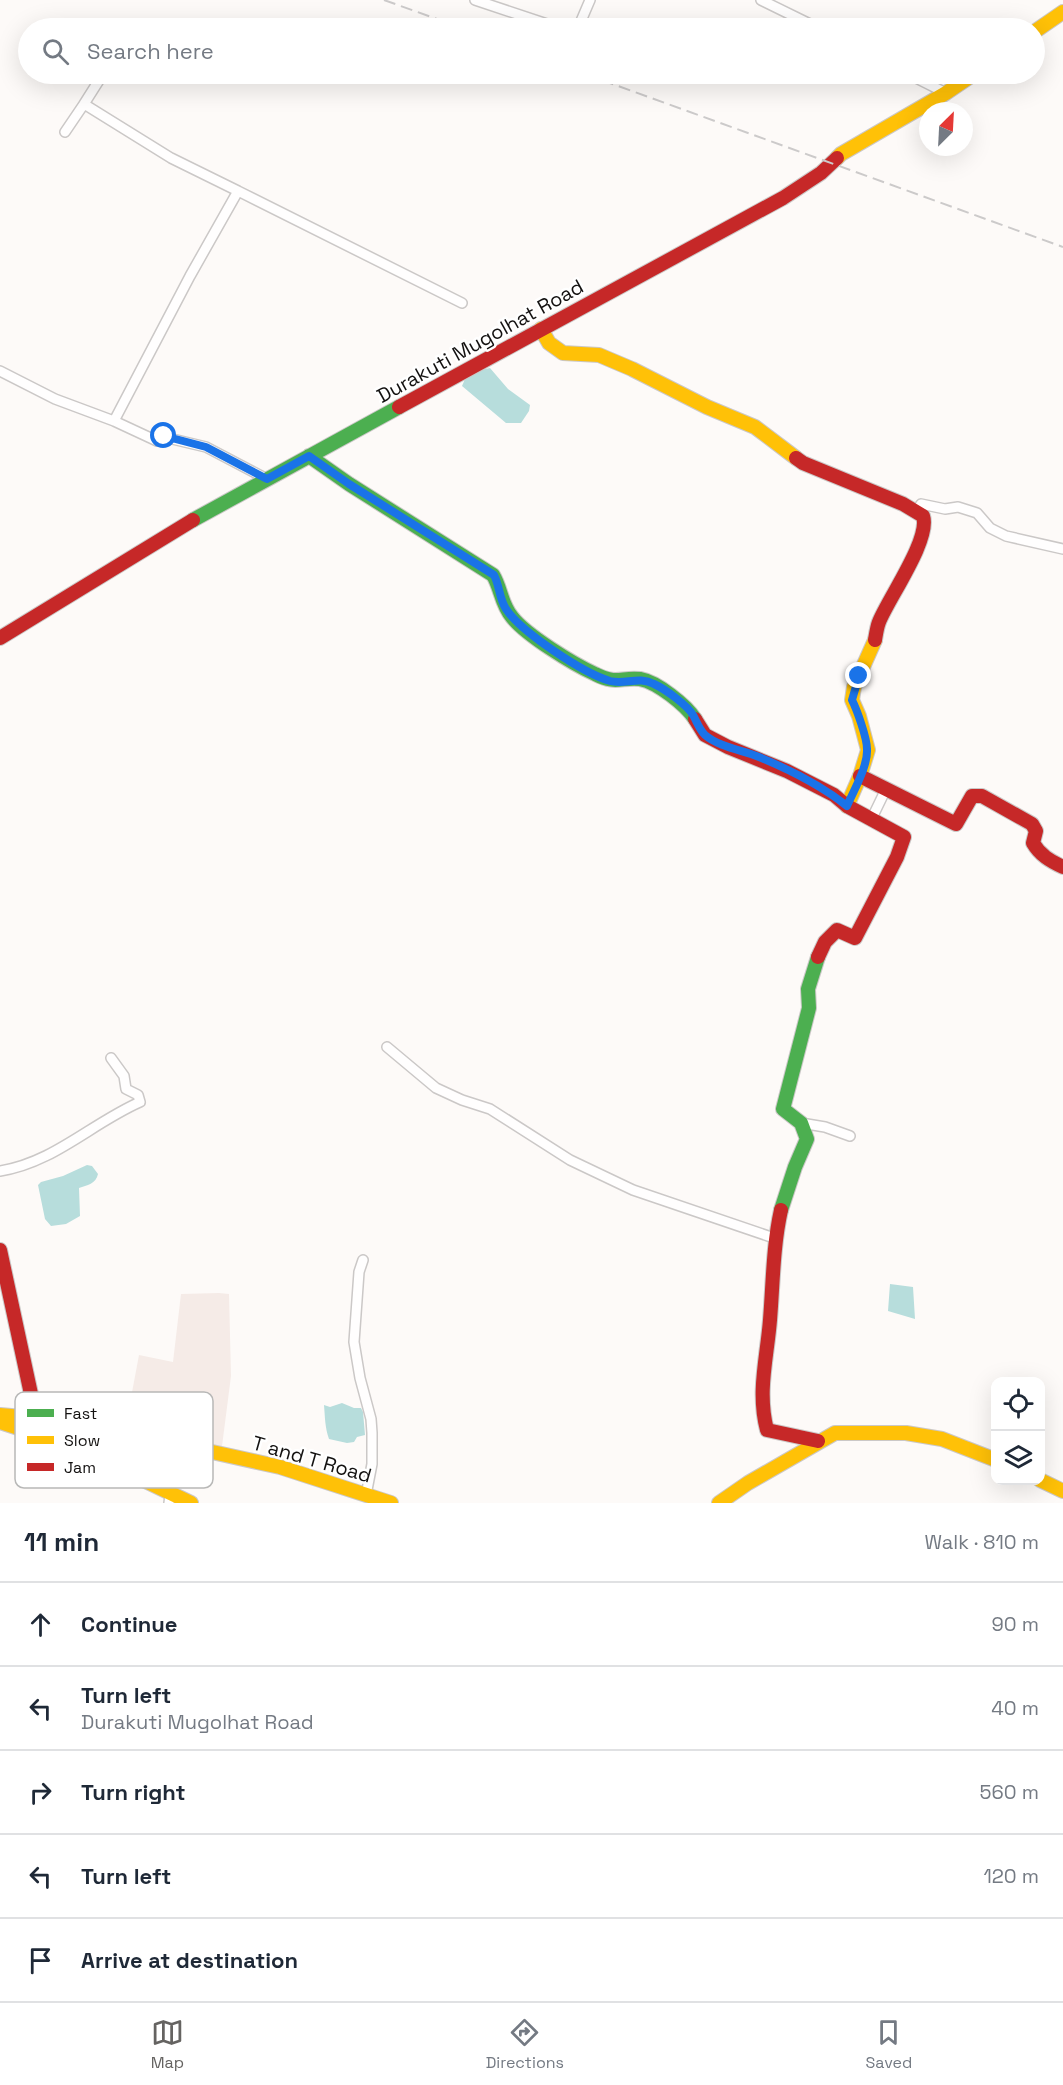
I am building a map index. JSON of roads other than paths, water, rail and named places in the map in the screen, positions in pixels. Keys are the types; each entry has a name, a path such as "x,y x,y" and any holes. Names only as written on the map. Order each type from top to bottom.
{"main road":[{"path":"1045,25 1063,12"},
{"name":"Durakuti Mugolhat Road","path":"0,638 203,514 745,219 812,179 833,164 841,154 959,84"},
{"path":"541,329 549,343 563,353 599,355 632,369 707,407 755,427 803,463 903,504 923,516 925,522 904,578 879,622 874,643 854,687 852,700 868,750 847,806"},
{"path":"309,456 349,484 494,575 500,586 501,600 511,616 558,653 596,675 612,681 639,679 653,683 684,705 705,735 787,771 834,795 847,806 904,837 897,857 855,938 837,930 825,942 818,956 808,989 809,1008 783,1109 801,1123 807,1139 783,1202 777,1239 770,1323 761,1376 761,1415 766,1430 818,1441"},
{"path":"860,776 906,797 947,822 956,824 972,796 982,796 1032,824 1036,831 1033,843 1038,851 1047,859 1063,867"},
{"path":"0,1250 31,1392"},
{"name":"T and T Road","path":"0,1414 15,1416"},
{"path":"0,1422 15,1427"},
{"path":"720,1503 748,1482 835,1433 906,1433 942,1439 991,1458"},
{"name":"T and T Road","path":"213,1452 280,1467 392,1503"},
{"path":"1045,1482 1063,1491"},
{"path":"151,1488 170,1498 191,1503"}],"street":[{"path":"475,0 530,18"},
{"path":"582,18 590,0"},
{"path":"761,0 798,18"},
{"path":"65,132 97,84"},
{"path":"928,84 946,93"},
{"path":"84,104 171,158 462,303"},
{"path":"114,421 190,276 238,191"},
{"path":"0,371 55,399 114,421 157,441 164,436 206,447 267,479"},
{"path":"915,513 921,504 945,509 958,507 977,513 990,528 1006,536 1063,549"},
{"path":"872,818 886,789"},
{"path":"387,1047 436,1088 490,1109 570,1160 633,1190 777,1239"},
{"path":"0,1171 13,1170 34,1162 140,1102 138,1095 126,1089 124,1076 111,1058"},
{"path":"801,1123 825,1127 850,1136"},
{"path":"363,1260 359,1272 354,1342 371,1419 372,1464 366,1495"}],"water":[{"path":"490,368 508,389 530,405 521,423 506,423 462,386 465,379"},
{"path":"87,1165 92,1166 98,1174 93,1182 79,1188 80,1216 66,1224 51,1226 45,1219 38,1185"},
{"path":"890,1284 913,1287 915,1319 888,1311"},
{"path":"342,1403 361,1408 363,1412 365,1435 357,1437 354,1442 347,1443 329,1439 324,1405 330,1407"}],"railway":[{"path":"384,0 434,18"},
{"path":"613,84 1063,247"}]}
